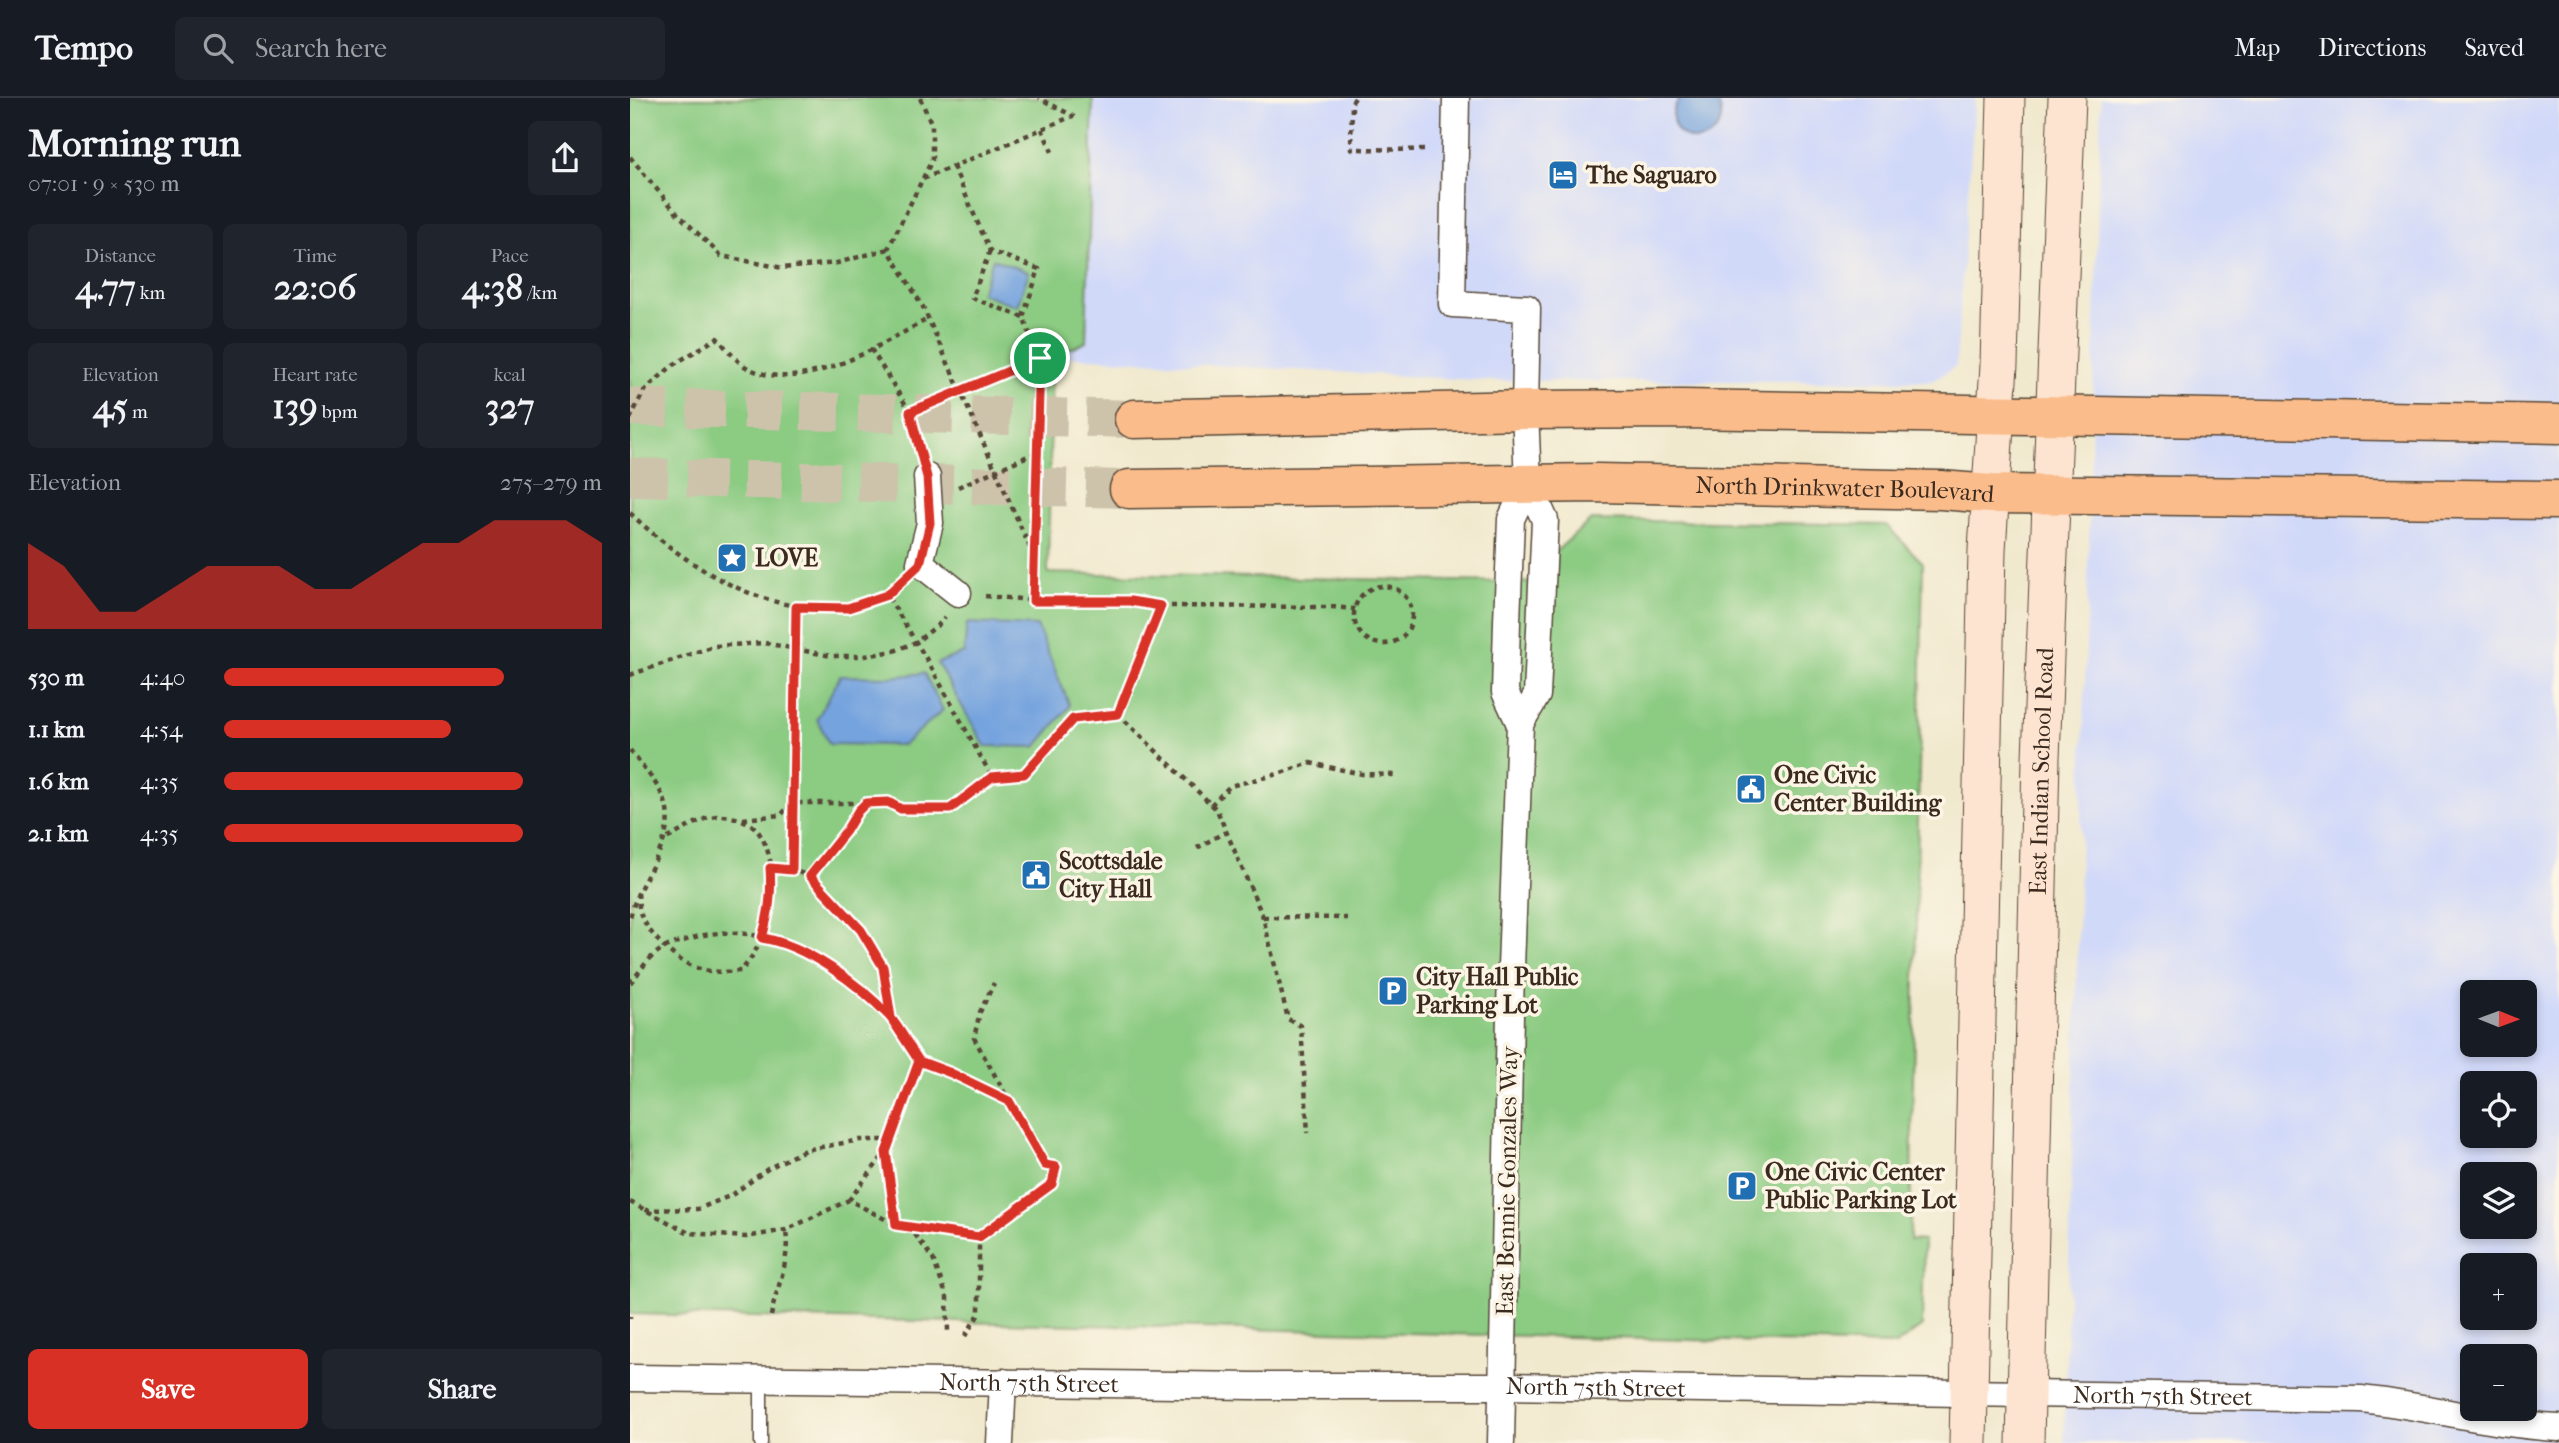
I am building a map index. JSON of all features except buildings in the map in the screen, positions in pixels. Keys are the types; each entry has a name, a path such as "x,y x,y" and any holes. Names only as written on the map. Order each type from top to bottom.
{"main road":[{"path":"1968,1443 1987,563 1999,365 2006,98"},
{"name":"East Indian School Road","path":"2025,1443 2041,758 2067,98"},
{"path":"1134,419 1683,409 2559,424"},
{"name":"North Drinkwater Boulevard","path":"1129,489 1528,483 1791,486 2051,495 2559,500"}],"street":[{"path":"1457,98 1452,304 1527,308 1525,410 1528,483"},
{"name":"East Bennie Gonzales Way","path":"1501,1443 1511,967 1520,724 1505,692 1511,519 1528,483"},
{"path":"928,488 930,523 920,564 958,593"},
{"name":"North 75th Street","path":"630,1378 1252,1386 1503,1386 2361,1399 2406,1404 2504,1423 2559,1428"},
{"path":"1000,1443 1003,1382"}],"lane":[{"path":"761,1381 761,1443"}],"path":[{"path":"630,158 675,211 721,256 783,268 836,264 888,249 932,160 932,125 920,98"},
{"path":"923,179 1073,116 1039,98"},
{"path":"1355,98 1352,102 1351,149 1431,150"},
{"path":"1042,129 1052,152"},
{"path":"953,166 990,251 972,298 1023,317"},
{"path":"888,249 928,319 1035,559"},
{"path":"990,251 1039,269 1023,317 1040,358 1033,601"},
{"path":"630,419 645,391 673,365 717,338 745,367 766,375 818,373 928,319"},
{"path":"870,349 910,412 928,488 996,471 1037,452"},
{"path":"910,412 1040,358"},
{"path":"630,513 680,556 726,583 796,607 848,608 887,595 920,564"},
{"path":"1388,586 1397,590 1409,603 1411,621 1408,630 1392,643 1373,642 1358,629 1355,609 1358,601 1370,588 1388,586"},
{"path":"630,675 714,646 765,643 831,656 865,656 894,651 916,642 943,621 958,593 1033,601 1130,601 1161,606 1355,609"},
{"path":"887,595 927,660 992,777"},
{"path":"1118,714 1161,606"},
{"path":"792,870 796,607"},
{"path":"663,840 702,820 719,816 742,819 781,815 792,803 888,802 901,809 950,809 992,777 1024,774 1073,719 1118,714"},
{"path":"1118,714 1217,810 1263,917 1288,1019 1301,1026 1308,1133"},
{"path":"630,750 665,800 666,819 655,864 638,893 630,917"},
{"path":"1211,805 1230,786 1278,775 1310,763 1362,774 1396,775"},
{"path":"810,876 866,803"},
{"path":"638,893 640,913 650,930 684,962 697,969 719,973 741,971 754,955 762,938 772,892 770,868 756,829 742,819"},
{"path":"1197,848 1226,832"},
{"path":"770,868 792,870 810,876 861,930 883,967 891,1018"},
{"path":"1263,917 1347,918"},
{"path":"630,983 655,953 700,935 736,932 762,938 800,952 860,988 891,1018 919,1061 1009,1101"},
{"path":"849,1200 896,1225 979,1237 1052,1184 1056,1167 1045,1165 974,1038 980,1012 994,984"},
{"path":"630,1202 689,1233 746,1237 786,1230 849,1200 886,1152 919,1061"},
{"path":"645,1210 698,1209 732,1195 769,1168 805,1150 860,1140 890,1140"},
{"path":"886,1152 896,1225"},
{"path":"909,1226 933,1259 947,1297 948,1331"},
{"path":"771,1316 788,1250 786,1230"},
{"path":"965,1336 979,1314 979,1237"}],"shaded area":[{"path":"1091,98 1975,98 1956,366 1933,381 1493,381 1052,356 1086,342"},
{"path":"2101,98 2559,98 2559,1443 2064,1443"}],"green space":[{"path":"630,98 1093,98 1086,342 1052,356 1048,573 1552,583 1554,553 1591,520 1886,525 1923,563 1910,1240 1924,1241 1922,1326 1896,1345 630,1314"}],"water":[{"path":"1680,98 1714,98 1721,116 1713,133 1704,139 1694,139 1678,130 1673,121 1674,110"},
{"path":"993,259 1029,272 1017,306 981,293"},
{"path":"967,623 1037,626 1070,706 1036,747 985,746 937,663 964,653"},
{"path":"924,673 943,710 903,745 829,744 817,719 840,676 892,677"}],"tunnel":[{"path":"630,407 1134,419"},
{"path":"630,477 1129,489"}],"place":[{"name":"The Saguaro","path":"1563,175"},
{"name":"LOVE","path":"732,558"},
{"name":"One Civic Center Building","path":"1751,789"},
{"name":"Scottsdale City Hall","path":"1036,875"},
{"name":"City Hall Public Parking Lot","path":"1393,991"},
{"name":"One Civic Center Public Parking Lot","path":"1742,1186"}],"route":[{"path":"1040,358 910,412 927,477 930,523 920,564 887,595 848,608 796,607 792,870 770,868 770,911 762,938 800,952 860,988 891,1018 919,1061 886,1152 896,1225 979,1237 1052,1184 1056,1167 1045,1165 1009,1101 919,1061 891,1018 883,967 861,930 810,876 866,803 888,802 901,809 950,809 992,777 1024,774 1073,719 1118,714 1161,606 1130,601 1033,601 1040,358"}]}
